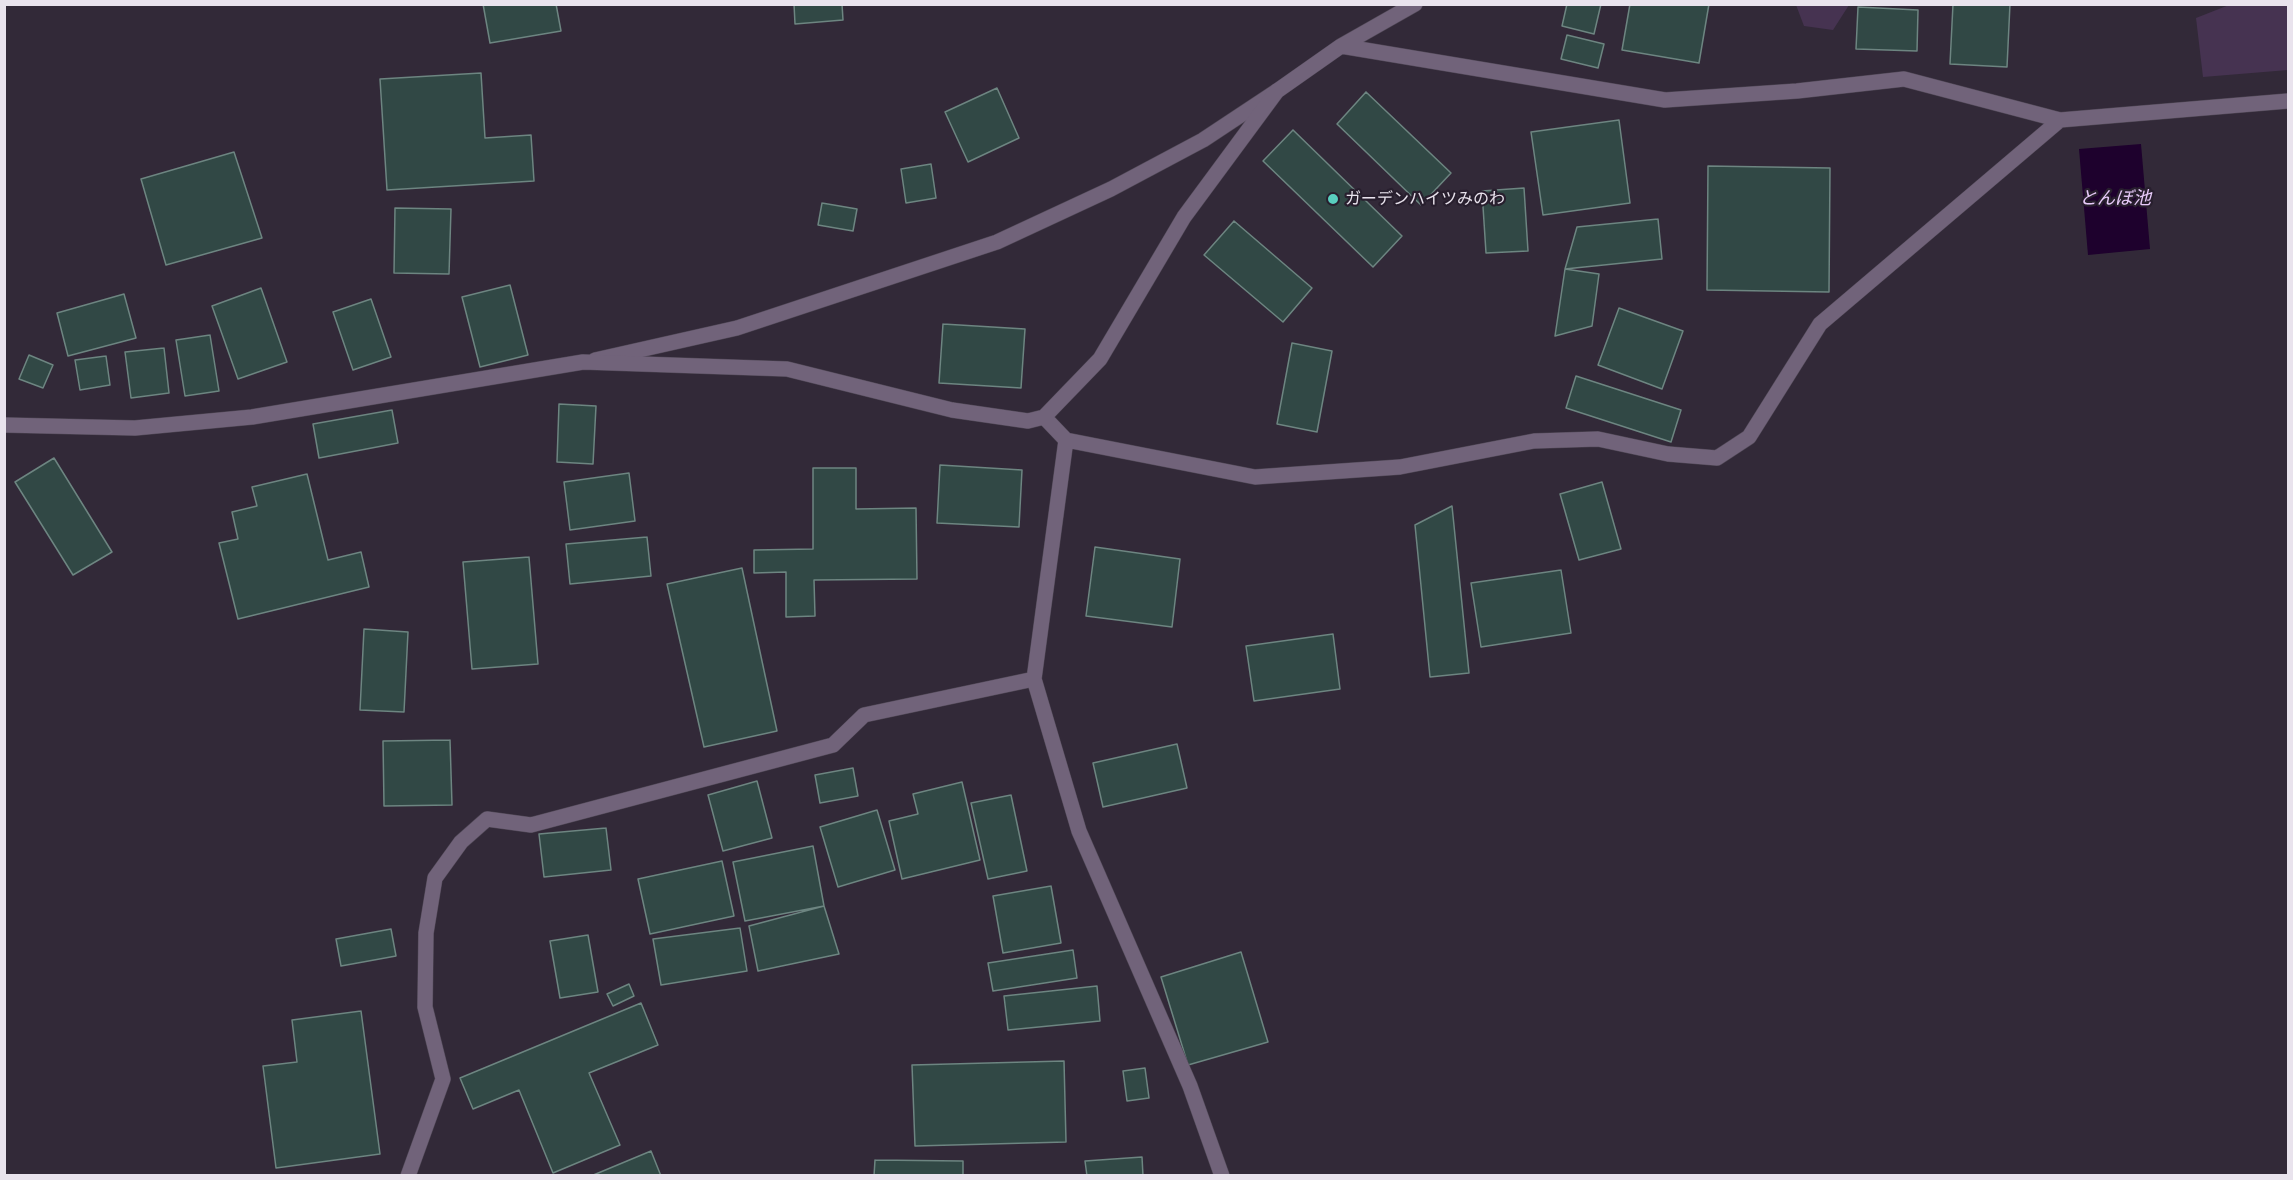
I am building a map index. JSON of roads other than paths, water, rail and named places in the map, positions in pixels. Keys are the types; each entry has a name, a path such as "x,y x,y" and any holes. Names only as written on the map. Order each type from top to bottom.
{"street":[{"path":"4,425 135,428 252,417 583,362 737,328 996,242 1111,189 1203,140 1341,46 1415,4"},
{"path":"1341,46 1665,100 1797,91 1904,79 2060,120 2289,101"},
{"path":"583,362 787,369 952,410 1028,421 1044,417 1100,359 1184,217 1277,91"},
{"path":"1044,417 1066,440 1255,477 1400,467 1534,441 1598,439 1668,454 1717,458 1749,437 1820,324 2060,120"},
{"path":"1066,440 1034,679 1079,831 1190,1086 1222,1176"},
{"path":"408,1176 443,1079 425,1006 426,933 435,878 461,842 487,819 531,825 833,745 864,715 1034,679"}],"water":[{"name":"とんぼ池","path":"2141,144 2150,249 2088,255 2079,149"}],"place":[{"name":"ガーデンハイツみのわ","path":"1333,199"}]}
